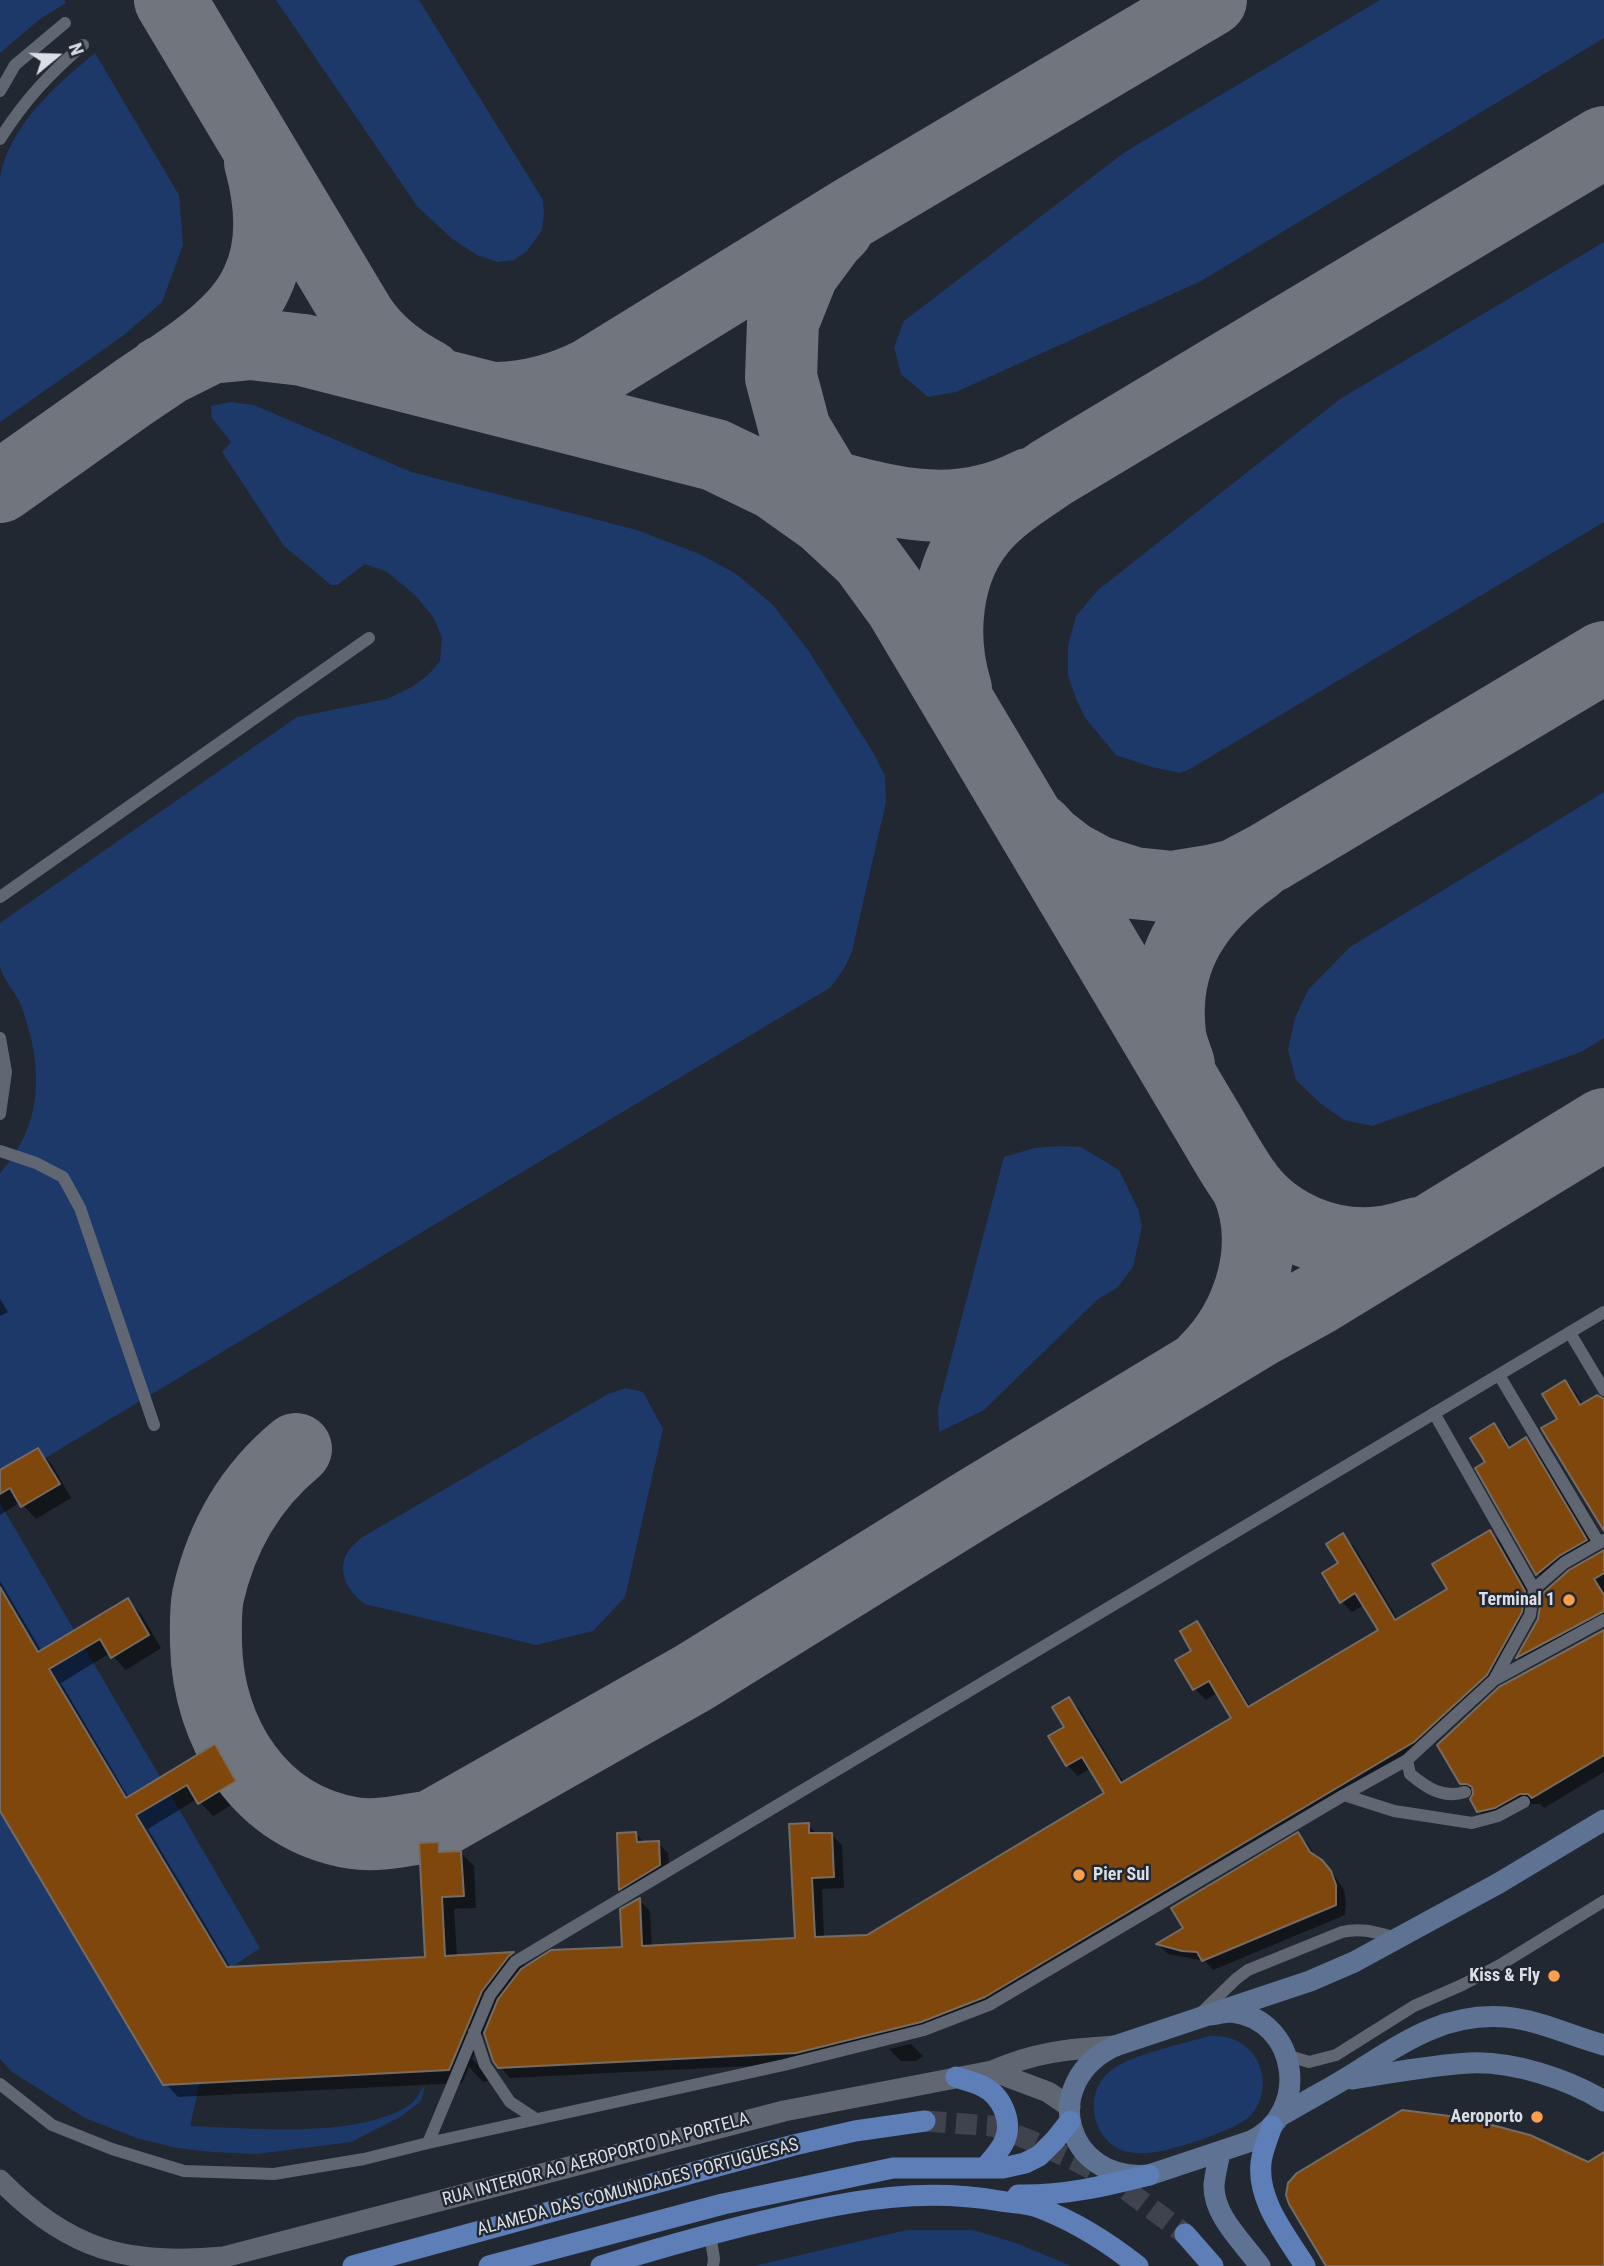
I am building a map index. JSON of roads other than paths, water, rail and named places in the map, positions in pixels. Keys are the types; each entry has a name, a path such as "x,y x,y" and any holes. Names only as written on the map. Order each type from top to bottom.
{"main road":[{"name":"RUA INTERIOR AO AEROPORTO DA PORTELA","path":"1115,2046 1310,1981 1398,1938 1499,1883 1604,1820"},
{"name":"RUA INTERIOR AO AEROPORTO DA PORTELA","path":"1202,2018 1230,2012 1246,2016 1270,2032 1286,2056"},
{"path":"601,2266 710,2233 862,2200 897,2195 1049,2196 1149,2175 1260,2137 1277,2121 1410,2039 1437,2026 1461,2019 1482,2016 1508,2017 1604,2045"},
{"path":"489,2266 723,2203 893,2168 1003,2168 1025,2163 1039,2156 1055,2140 1070,2114 1074,2085 1080,2073 1098,2054 1115,2046"},
{"path":"1286,2056 1291,2084 1261,2159 1260,2181 1264,2196 1305,2266"},
{"path":"1343,2080 1473,2063 1516,2068 1548,2076 1604,2101"},
{"path":"956,2077 983,2086 997,2097 1004,2110 1008,2127 1004,2141 985,2168"},
{"path":"1070,2114 1080,2145 1095,2162 1105,2169 1133,2177 1149,2175"},
{"name":"ALAMEDA DAS COMUNIDADES PORTUGUESAS","path":"353,2266 794,2145 855,2131 925,2122"},
{"path":"1220,2152 1214,2186 1216,2200 1223,2216 1261,2266"},
{"path":"967,2195 1036,2207 1103,2242 1138,2266"},
{"path":"1185,2234 1213,2266"}],"street":[{"name":"RUA INTERIOR AO AEROPORTO DA PORTELA","path":"0,2180 24,2204 56,2228 83,2243 119,2255 155,2260 190,2261 224,2257 784,2111 992,2071 1021,2058 1066,2049 1115,2046"},
{"path":"992,2071 1048,2092 1070,2114"}],"lane":[{"path":"0,91 15,65 65,23"},
{"path":"0,139 19,109 49,74 83,45"},
{"path":"0,897 369,638"},
{"path":"0,1038 6,1072 0,1114"},
{"path":"0,1151 36,1163 63,1177 80,1208 154,1424"},
{"path":"428,2143 490,1995 515,1962 1604,1312"},
{"path":"1570,1333 1604,1390"},
{"path":"1499,1375 1601,1541 1564,1563 1534,1589"},
{"path":"1434,1413 1534,1589 1530,1615 1494,1680"},
{"path":"0,2084 52,2125 112,2149 184,2171 274,2174 364,2158 761,2071 924,2030 989,2005 1407,1760 1494,1680 1604,1620"},
{"path":"1407,1760 1410,1774 1423,1785 1445,1795 1465,1792"},
{"path":"1344,1795 1394,1811 1472,1823 1498,1816 1524,1802"},
{"path":"1286,2056 1310,2062 1336,2054 1414,2006 1500,1965 1604,1901"},
{"path":"1202,2018 1236,1979 1248,1970 1354,1929 1398,1938"},
{"path":"474,2032 485,2065 510,2102 536,2119"},
{"path":"710,2233 713,2266"}],"tunnel":[{"path":"925,2121 992,2126 1027,2139 1116,2182 1185,2234"}],"place":[{"name":"Terminal 1","path":"1569,1600"},
{"name":"Pier Sul","path":"1079,1875"},
{"name":"Kiss & Fly","path":"1554,1976"},
{"name":"Aeroporto","path":"1537,2117"}]}
